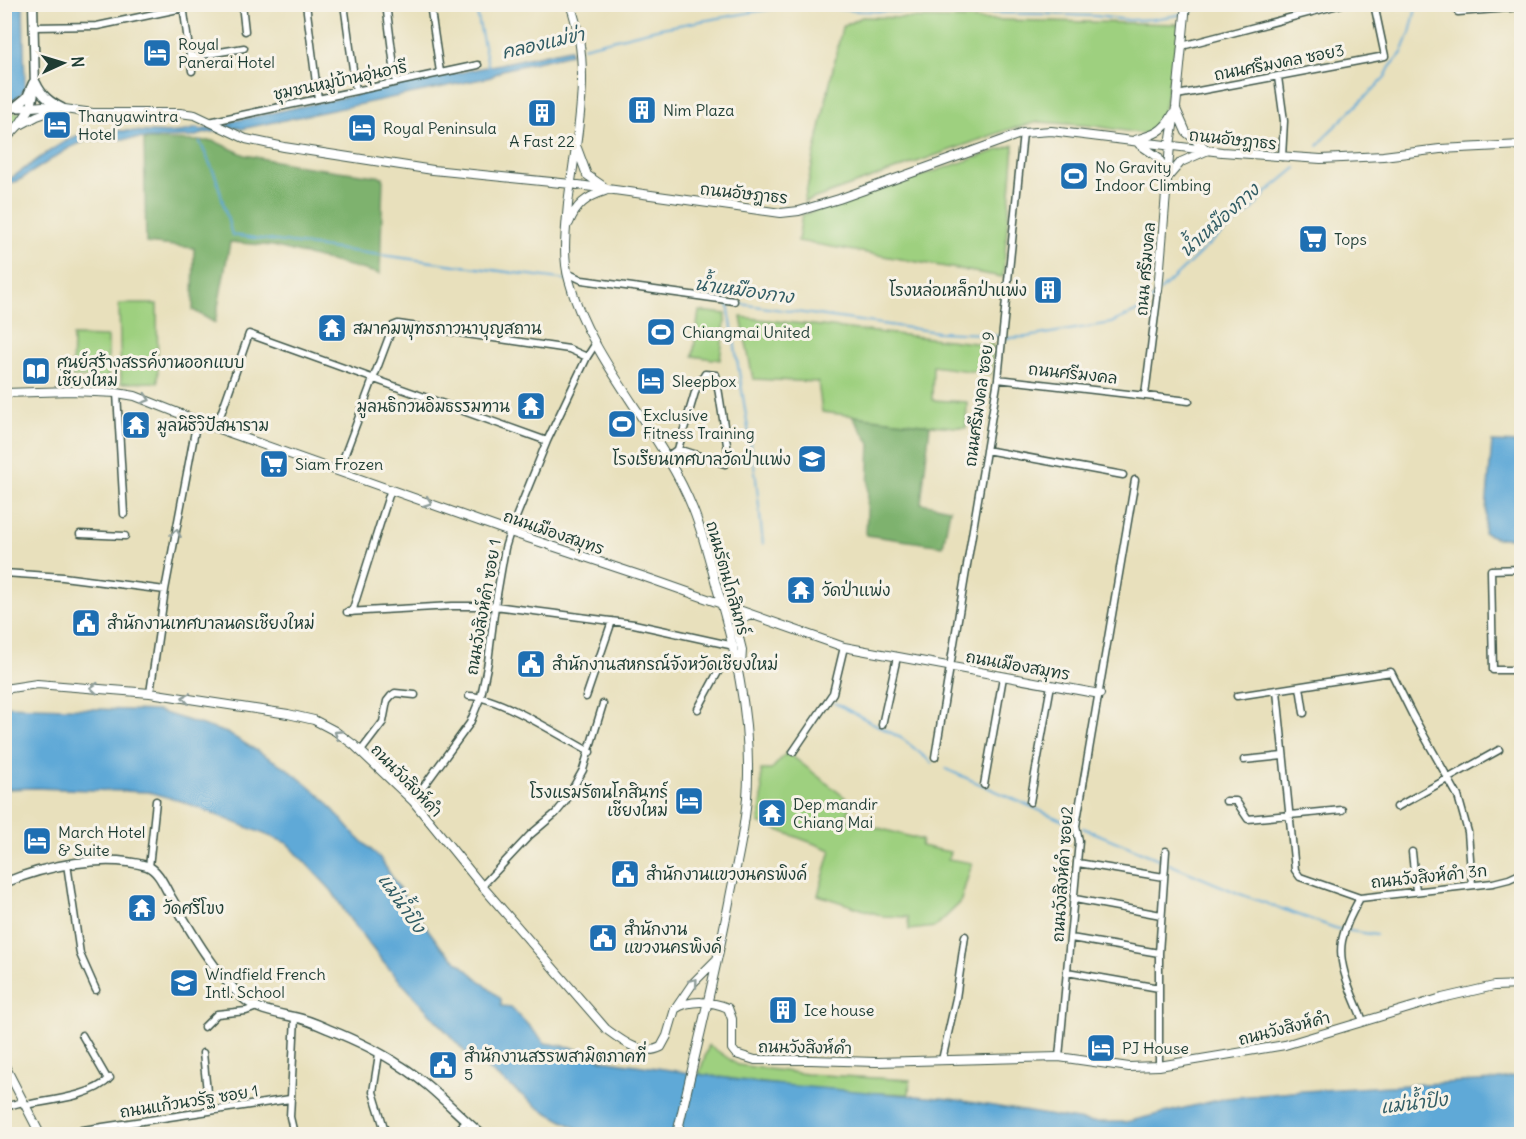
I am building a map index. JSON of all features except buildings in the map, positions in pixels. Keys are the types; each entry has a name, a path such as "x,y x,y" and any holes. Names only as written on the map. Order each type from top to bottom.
{"main road":[{"path":"7,108 31,106 35,93 33,4"},
{"path":"34,77 43,95 50,102 62,108"},
{"path":"7,108 23,102 34,77"},
{"path":"4,883 37,870 67,864 109,862 149,867 159,876 186,924 208,955 245,1000 274,1014 295,1017 327,1028 402,1066 481,1134"}],"street":[{"path":"242,4 245,31"},
{"path":"306,4 318,99"},
{"path":"344,4 356,91"},
{"path":"386,4 396,82"},
{"path":"430,4 440,72"},
{"name":"ถนนรัตนโกสินทร์","path":"570,4 582,54 582,88 565,233 568,275 578,305 596,343 667,458 694,509 734,646 741,681 748,774 747,804 717,960 677,1134"},
{"path":"1182,46 1342,4"},
{"name":"ถนนศรีมงคล ซอย3","path":"1177,95 1385,56 1374,4"},
{"path":"1458,4 1458,12 1521,7"},
{"path":"1170,145 1186,5"},
{"path":"34,27 97,26 183,6 192,71"},
{"path":"190,57 244,48"},
{"name":"ชุมชนหมู่บ้านอุ่นอารี","path":"213,124 478,65"},
{"path":"1278,77 1284,121 1282,158"},
{"path":"4,141 20,125 31,106"},
{"name":"ถนนอัษฎาธร","path":"31,106 93,113 195,115 246,139 432,170 571,184 771,212 791,212 839,199 1023,133 1051,131 1282,158 1331,160 1440,149 1521,145"},
{"path":"1132,141 1165,128 1176,107"},
{"path":"1167,178 1181,162 1208,150 1186,132 1176,107"},
{"path":"20,125 37,116 62,108"},
{"name":"ถนนศรีมงคล ซอย 9","path":"935,757 998,379 1023,133"},
{"path":"1132,141 1158,157 1163,164 1167,178"},
{"path":"576,144 578,156 586,173 596,182 610,189"},
{"name":"ถนน ศรีมงคล","path":"1145,395 1158,291 1170,145"},
{"path":"565,233 578,205 610,189"},
{"path":"568,275 582,280 734,301"},
{"path":"339,470 393,326 398,324 569,349 587,357"},
{"path":"216,428 249,334 547,441"},
{"name":"ถนนวังสิงห์คำ ซอย 1","path":"413,801 470,723 481,696 505,549 510,532 547,441 596,343"},
{"path":"667,458 678,449 696,389 705,374 716,375 729,457 725,464 678,449"},
{"name":"ถนนศรีมงคล","path":"998,379 1189,401"},
{"name":"ถนนเมืองสมุทร","path":"4,393 72,390 117,393 155,402 216,428 844,647 1100,694"},
{"path":"117,393 124,514"},
{"path":"150,693 165,590 197,420"},
{"path":"986,450 1123,475"},
{"name":"ถนนวังสิงห์คำ ซอย2","path":"1059,1057 1078,863 1079,841 1076,826 1135,480"},
{"path":"391,489 350,612 495,606 612,621 734,646"},
{"path":"80,534 125,536"},
{"path":"1521,569 1491,570 1493,670 1521,670"},
{"path":"4,573 63,577 165,590"},
{"path":"741,681 742,650 736,626 740,619 752,615"},
{"path":"586,697 612,621"},
{"path":"793,752 833,693 844,647"},
{"path":"698,709 725,659 736,656"},
{"path":"882,725 897,657"},
{"path":"1237,696 1391,672 1458,796 1466,823 1472,885"},
{"path":"984,784 1004,676"},
{"name":"ถนนวังสิงห์คำ","path":"4,689 37,684 150,693 264,709 314,720 335,731 361,752 413,801 482,886 606,1029 622,1041 649,1050 661,1047 667,1036 675,1009"},
{"path":"1030,802 1051,685"},
{"path":"1300,687 1304,713"},
{"path":"1277,691 1296,870 1300,877 1360,898"},
{"path":"361,752 383,722 387,701 391,696 395,693 415,695"},
{"path":"470,696 481,696 523,715 590,752"},
{"path":"482,886 565,802 590,752 603,704"},
{"path":"1396,807 1499,750"},
{"path":"1244,760 1283,756"},
{"path":"149,867 156,801"},
{"path":"1226,801 1236,801 1248,819 1342,810"},
{"path":"1159,1065 1159,953 1166,851"},
{"path":"1412,852 1416,891"},
{"path":"1078,863 1164,877"},
{"path":"67,864 80,954 96,990"},
{"name":"ถนนวังสิงห์คำ 3ก","path":"1363,1021 1344,971 1341,955 1341,942 1346,926 1360,898 1501,881 1521,873"},
{"path":"1075,898 1161,915"},
{"path":"942,1060 956,998 965,936"},
{"path":"1071,938 1159,953"},
{"path":"675,1009 693,983 717,960"},
{"path":"1067,972 1159,988"},
{"name":"ถนนวังสิงห์คำ","path":"706,1003 728,1008 732,1018 732,1049 744,1058 755,1060 876,1062 1059,1057 1130,1067 1159,1065 1285,1045 1469,991 1521,985"},
{"path":"675,1009 687,1003 706,1003"},
{"path":"204,1027 217,1014 246,1011 257,1007"},
{"path":"294,1134 290,1117 290,1099 295,1017"},
{"path":"4,1107 62,1100 103,1085 109,1079 82,1035"},
{"path":"203,1053 209,1112"},
{"path":"379,1054 373,1092 386,1134"},
{"path":"4,1064 40,1134"},
{"name":"ถนนแก้วนวรัฐ ซอย 1","path":"56,1134 290,1099"},
{"path":"454,1134 466,1122"}],"green space":[{"path":"862,17 1180,24 1161,126 1150,135 1095,126 1039,122 1007,130 804,202 842,27"},
{"path":"25,112 5,137 5,113"},
{"path":"144,140 214,141 245,155 301,166 383,177 380,274 273,246 230,242 215,323 193,310 194,248 146,243"},
{"path":"1014,145 1003,277 798,241 802,215"},
{"path":"119,304 157,304 158,382 121,383"},
{"path":"699,311 726,314 720,360 693,356"},
{"path":"741,317 993,345 991,374 933,366 932,400 967,402 966,428 822,412 818,382 753,379"},
{"path":"73,336 108,337 108,378 72,377"},
{"path":"852,416 930,425 921,503 950,509 943,546 866,535 870,443"},
{"path":"787,752 852,803 846,819 922,840 921,846 950,852 948,859 972,863 960,903 935,927 909,930 908,917 883,916 818,895 831,850 759,823 762,798 761,770 771,770"},
{"path":"709,1045 738,1065 806,1074 910,1080 909,1094 856,1092 699,1074"}],"water":[{"path":"6,5 23,5 25,88 12,100 5,100 5,87 10,83"},
{"path":"570,49 571,54 502,70 491,77 241,129 238,127 192,137 87,140 69,148 21,179 5,186 5,180 64,142 82,134 95,131 171,133 197,128 201,130 232,124 229,122"},
{"path":"1492,442 1521,443 1521,538 1497,538 1484,533"},
{"name":"แม่น้ำปิง","path":"4,706 158,711 227,733 288,769 323,798 355,835 380,858 407,901 441,947 501,999 501,1006 511,1007 545,1043 571,1047 602,1060 759,1083 951,1099 1090,1122 1126,1122 1226,1098 1494,1080 1521,1075 1521,1134 587,1134 539,1108 465,1052 383,962 349,918 332,891 287,843 181,801 149,792 5,789"}],"waterway":[{"path":"475,4 489,69"},
{"name":"คลองแม่ข่า","path":"583,47 661,28 794,5 860,11 1043,14 1129,20 1178,15 1209,4"},
{"name":"น้ำเหมืองกาง","path":"1318,146 1328,133 1384,79 1390,67 1402,53 1417,4"},
{"name":"น้ำเหมืองกาง","path":"200,142 216,177 232,235 567,280"},
{"name":"น้ำเหมืองกาง","path":"1160,291 1296,168"},
{"name":"น้ำเหมืองกาง","path":"733,303 938,332 984,334 1008,338 1111,323 1142,309 1156,295"},
{"path":"728,303 756,478 763,544"},
{"path":"835,703 903,739 932,763"},
{"path":"946,769 1070,824"},
{"path":"1083,828 1161,860"},
{"path":"1169,864 1240,894 1338,929 1376,935"}],"place":[{"name":"Royal Panerai Hotel","path":"157,53"},
{"name":"Nim Plaza","path":"642,110"},
{"name":"A Fast 22","path":"542,113"},
{"name":"Thanyawintra Hotel","path":"57,125"},
{"name":"Royal Peninsula","path":"362,128"},
{"name":"No Gravity Indoor Climbing","path":"1074,176"},
{"name":"Tops","path":"1313,239"},
{"name":"โรงหล่อเหล็กป่าแพ่ง","path":"1048,290"},
{"name":"สมาคมพุทธภาวนาบุญสถาน","path":"332,328"},
{"name":"Chiangmai United","path":"661,332"},
{"name":"ศูนย์สร้างสรรค์งานออกแบบ เชียงใหม่","path":"36,371"},
{"name":"Sleepbox","path":"651,381"},
{"name":"มูลนธิกวนอิมธรรมทาน","path":"531,406"},
{"name":"Exclusive Fitness Training","path":"622,424"},
{"name":"มูลนิธิวิปัสนาราม","path":"136,425"},
{"name":"โรงเรียนเทศบาลวัดป่าแพ่ง","path":"812,459"},
{"name":"Siam Frozen","path":"274,464"},
{"name":"วัดป่าแพ่ง","path":"801,590"},
{"name":"สำนักงานเทศบาลนครเชียงใหม่","path":"86,623"},
{"name":"สำนักงานสหกรณ์จังหวัดเชียงใหม่","path":"531,664"},
{"name":"โรงแรมรัตนโกสินทร์ เชียงใหม่","path":"689,801"},
{"name":"Dep mandir Chiang Mai","path":"772,813"},
{"name":"March Hotel & Suite","path":"37,841"},
{"name":"สำนักงานแขวงนครพิงค์","path":"625,874"},
{"name":"วัดศรีโขง","path":"142,908"},
{"name":"สำนักงาน แขวงนครพิงค์","path":"603,938"},
{"name":"Windfield French Intl. School","path":"184,983"},
{"name":"Ice house","path":"783,1010"},
{"name":"PJ House","path":"1101,1048"},
{"name":"สำนักงานสรรพสามิตภาคที่ 5","path":"443,1065"}]}
